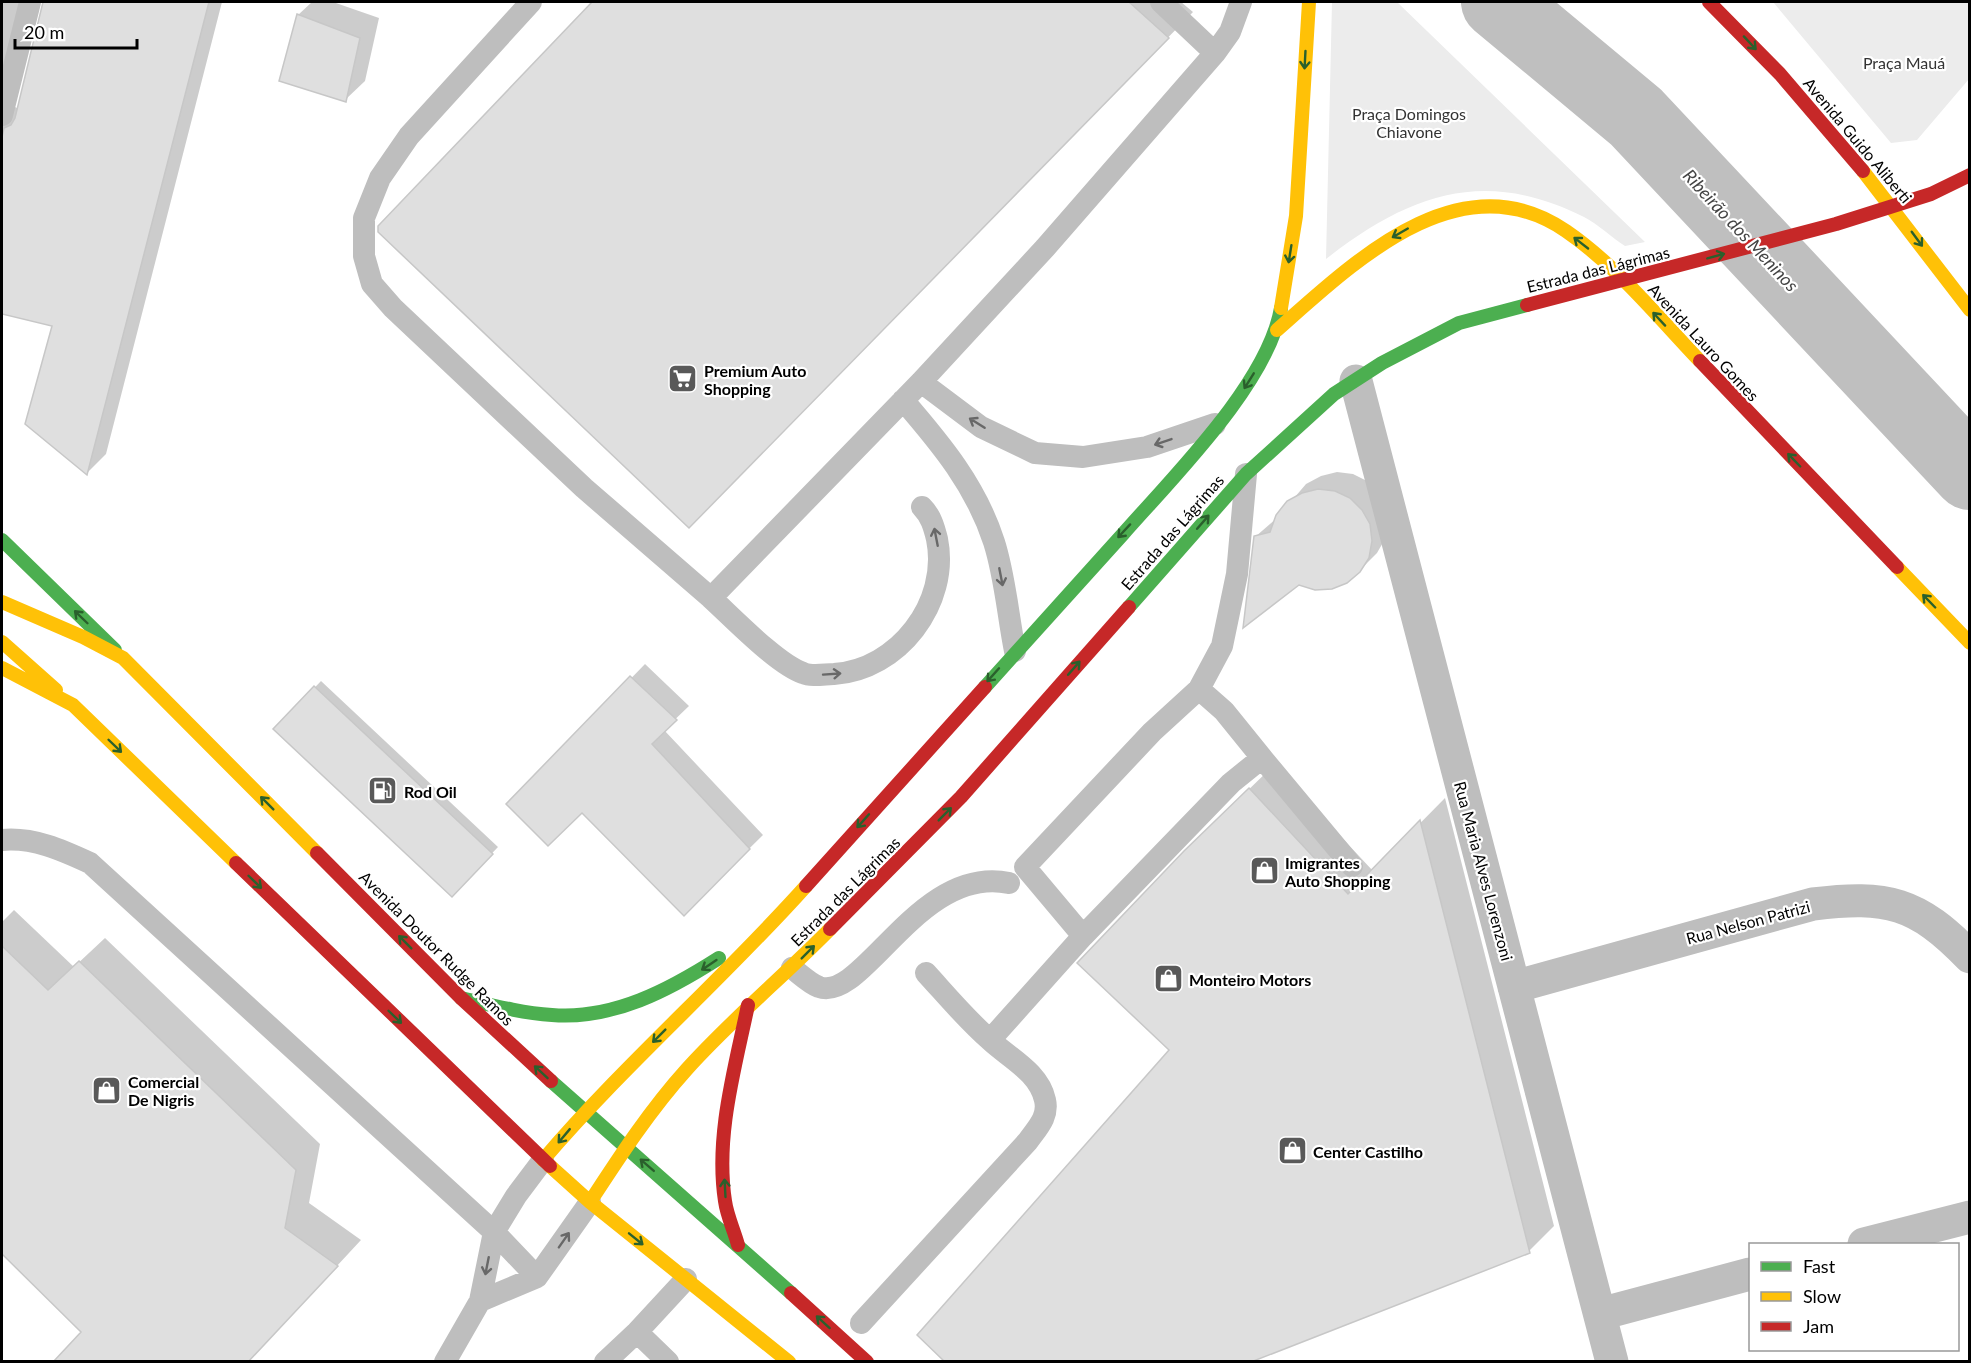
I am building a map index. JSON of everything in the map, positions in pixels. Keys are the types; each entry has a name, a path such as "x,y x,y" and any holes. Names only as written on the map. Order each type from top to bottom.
{"main road":[{"name":"Estrada das Lágrimas","path":"543,1160 584,1112 775,921 1176,474 1218,423 1257,369 1277,330 1296,216 1309,2"},
{"name":"Avenida Guido Aliberti","path":"1709,2 1830,129 1893,206 1970,310"},
{"name":"Estrada das Lágrimas","path":"590,1202 646,1118 686,1070 748,1005 792,968 961,797 1246,474 1315,410 1406,349 1459,323 1518,306 1624,282 1836,224 1931,194 1970,175"},
{"name":"Avenida Lauro Gomes","path":"1277,330 1382,244 1436,216 1468,208 1511,207 1545,218 1581,242 1624,282 1970,643"},
{"name":"Avenida Doutor Rudge Ramos","path":"2,540 123,658 461,998 584,1112 628,1147 867,1362"},
{"path":"2,602 83,637 123,658"},
{"path":"2,642 73,705 543,1160 590,1202 789,1362"},
{"path":"2,668 73,705"},
{"path":"461,998 545,1015 584,1016 616,1008 684,981 775,921"},
{"path":"738,1245 726,1201 723,1153 729,1104 748,1005"}],"street":[{"name":"Rua Maria Alves Lorenzoni","path":"1356,381 1612,1362"},
{"name":"Rua Nelson Patrizi","path":"1514,987 1813,904 1854,899 1887,902 1920,914 1949,935 1970,957"},
{"path":"1872,1243 1970,1217"},
{"path":"1600,1314 1749,1274"}],"lane":[{"path":"2,115 30,2"},
{"path":"531,2 409,135 380,178 364,218 364,256 372,284 393,308 584,488 779,657 803,673 853,673 871,666 902,643 916,627 930,603 938,575 938,545 933,524 922,507"},
{"path":"1161,2 1215,53"},
{"path":"711,598 921,382 1045,248 1215,53 1230,32 1241,2"},
{"path":"921,382 981,427 1035,453 1083,457 1147,447 1218,423"},
{"path":"903,400 958,466 972,488 994,543 1015,651"},
{"path":"1083,936 1025,867 1152,732 1199,689 1222,646 1237,574 1246,474"},
{"path":"1199,689 1224,711 1352,866"},
{"path":"990,1040 1083,936 1231,783 1262,758"},
{"path":"2,840 15,839 52,846 90,863 494,1232 537,1277"},
{"path":"792,968 819,987 834,987 851,979 933,901 955,888 978,881 993,880 1009,883"},
{"path":"861,1323 1028,1141 1044,1119 1046,1102 1040,1086 1024,1068 990,1040 926,974"},
{"path":"445,1362 480,1301 494,1232 516,1196 543,1160"},
{"path":"480,1301 537,1277 590,1202"},
{"path":"605,1362 637,1332 686,1279"},
{"path":"637,1332 668,1362"}],"green space":[{"name":"Praça Domingos Chiavone","path":"1332,2 1397,2 1645,242 1625,246 1584,217 1548,202 1513,193 1481,191 1449,195 1418,204 1357,236 1326,259"},
{"name":"Praça Mauá","path":"1773,2 1969,2 1969,79 1917,140 1891,143"}],"building":[{"path":"43,2 209,2 87,475 25,424 52,326 2,314 2,137 4,128 11,125 15,118"},
{"name":"Premium Auto Shopping","path":"592,2 1129,2 1169,38 689,528 378,232 378,226"},
{"path":"297,14 360,38 346,102 279,81"},
{"path":"1318,489 1335,491 1350,498 1362,510 1370,524 1372,541 1369,558 1360,572 1347,583 1332,589 1315,590 1299,585 1243,628 1254,536 1270,532 1276,515 1287,501 1302,493"},
{"path":"630,676 677,720 652,744 750,849 684,916 582,813 548,846 506,804"},
{"name":"Rod Oil","path":"314,686 493,854 452,897 273,729"},
{"name":"Center Castilho","path":"1249,788 1348,894 1420,820 1530,1253 1251,1362 945,1362 917,1335 1169,1050 1077,963 1184,851"},
{"name":"Comercial De Nigris","path":"2,946 48,990 79,961 296,1170 285,1228 338,1266 248,1362 53,1362 81,1332 2,1254"}],"waterway":[{"name":"Ribeirão dos Meninos","path":"1498,2 1636,117 1970,473"}],"traffic: fast":[{"path":"1129,607 1246,474 1334,394 1382,363 1459,323 1527,305"},
{"path":"985,687 1192,457 1216,427 1258,367 1273,337 1281,308"},
{"path":"2,540 115,650"},
{"path":"461,998 540,1014 597,1013 618,1008 660,991 719,958"},
{"path":"551,1081 791,1293"}],"traffic: slow":[{"path":"1281,308 1296,216 1309,2"},
{"path":"1863,171 1970,310"},
{"path":"1277,330 1339,276 1374,250 1410,228 1448,213 1487,206 1526,212 1566,231 1620,276 1700,361"},
{"path":"1897,567 1970,643"},
{"path":"2,602 83,637 123,658 317,853"},
{"path":"2,642 56,690"},
{"path":"2,668 73,705 236,863"},
{"path":"543,1160 607,1090 806,886"},
{"path":"590,1202 648,1117 687,1069 830,929"},
{"path":"550,1166 590,1202 789,1362"}],"traffic: jam":[{"path":"1709,2 1780,74 1863,171"},
{"path":"1527,305 1836,224 1931,194 1970,175"},
{"path":"1700,361 1897,567"},
{"path":"830,929 961,797 1129,607"},
{"path":"806,886 985,687"},
{"path":"317,853 461,998 551,1081"},
{"path":"236,863 550,1166"},
{"path":"738,1245 725,1201 724,1127 748,1005"},
{"path":"791,1293 867,1362"}],"place":[{"name":"Premium Auto Shopping","path":"683,379"},
{"name":"Rod Oil","path":"383,791"},
{"name":"Imigrantes Auto Shopping","path":"1264,871"},
{"name":"Monteiro Motors","path":"1168,979"},
{"name":"Comercial De Nigris","path":"107,1090"},
{"name":"Center Castilho","path":"1292,1151"}]}
